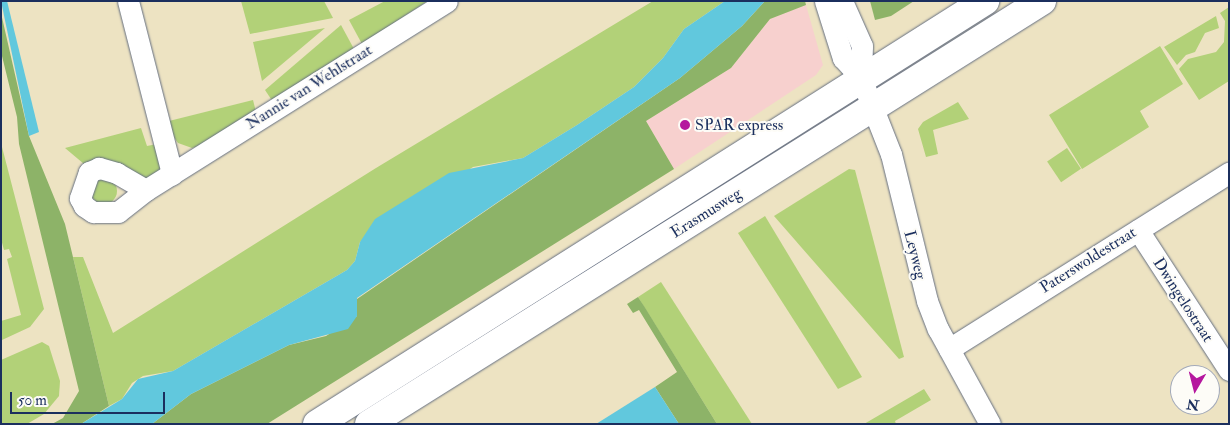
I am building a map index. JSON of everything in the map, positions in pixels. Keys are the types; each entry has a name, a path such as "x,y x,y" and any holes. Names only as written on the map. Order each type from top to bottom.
{"main road":[{"name":"Erasmusweg","path":"316,424 985,1"},
{"name":"Erasmusweg","path":"368,424 1042,1"}],"street":[{"path":"128,1 172,174"},
{"name":"Nannie van Wehlstraat","path":"146,190 447,1"},
{"name":"Leyweg","path":"825,1 843,58 861,78 890,154 927,301 949,349 990,424"},
{"name":"Leyweg","path":"842,1 862,46 861,78"},
{"name":"Paterswoldestraat","path":"949,349 1229,173"},
{"name":"Dwingelostraat","path":"1138,230 1229,370"}],"shaded area":[{"path":"806,5 823,65 816,75 674,169 646,121 731,68 770,19"}],"green space":[{"path":"241,1 324,1 333,18 250,34"},
{"path":"385,1 426,2 362,44 349,20"},
{"path":"653,1 725,1 684,29 663,58 634,87 577,125 523,158 473,167 360,242 355,261 347,270 173,371 143,376 132,383 122,399 109,406 73,257 83,257 113,333 376,168"},
{"path":"765,1 805,1 806,5 770,19 731,68 646,121 674,169 267,424 152,424 191,394 289,345 326,336 357,316 357,299 680,78 742,26"},
{"path":"870,1 914,1 891,16 875,20"},
{"path":"1229,7 1229,81 1199,100 1179,69 1188,59 1216,52 1224,42 1225,21 1220,13"},
{"path":"1,13 29,136 65,224 109,406 81,424 52,424 63,418 79,391 19,144 17,117 1,52"},
{"path":"1216,16 1219,28 1205,33 1195,52 1186,55 1177,65 1164,47"},
{"path":"341,25 354,49 273,102 265,90"},
{"path":"325,28 262,81 253,42"},
{"path":"1160,46 1183,84 1140,111 1149,127 1082,169 1049,115"},
{"path":"253,100 256,112 203,145 192,148 178,143 173,136 169,121"},
{"path":"958,102 969,119 933,130 938,154 926,157 918,129 923,122"},
{"path":"141,128 147,146 157,144 161,169 150,180 84,164 65,148"},
{"path":"2,147 44,309 30,327 2,340 1,321 21,315 7,259 12,257 9,249 4,250 1,239"},
{"path":"1067,148 1081,169 1061,182 1047,161"},
{"path":"849,169 855,170 904,357 899,359 774,216"},
{"path":"104,178 113,182 117,191 113,200 104,204 95,200 91,191 95,182"},
{"path":"765,216 862,377 838,389 738,233"},
{"path":"661,282 752,424 717,424 638,297"},
{"path":"638,297 717,424 679,424 655,387 677,372 639,310 633,313 627,304"},
{"path":"42,342 49,346 60,381 59,396 44,414 27,424 1,424 1,360"},
{"path":"924,389 931,400 895,421 896,424 864,424"}],"water":[{"path":"1,1 7,1 39,132 29,136"},
{"path":"725,1 765,1 742,26 680,78 357,298 357,316 348,329 289,345 191,394 152,424 81,424 122,399 138,379 173,371 347,270 355,261 360,242 375,219 449,173 523,158 577,125 634,87 663,58 684,29"},
{"path":"655,387 679,424 596,424"}],"place":[{"name":"SPAR express","path":"685,125"}]}
